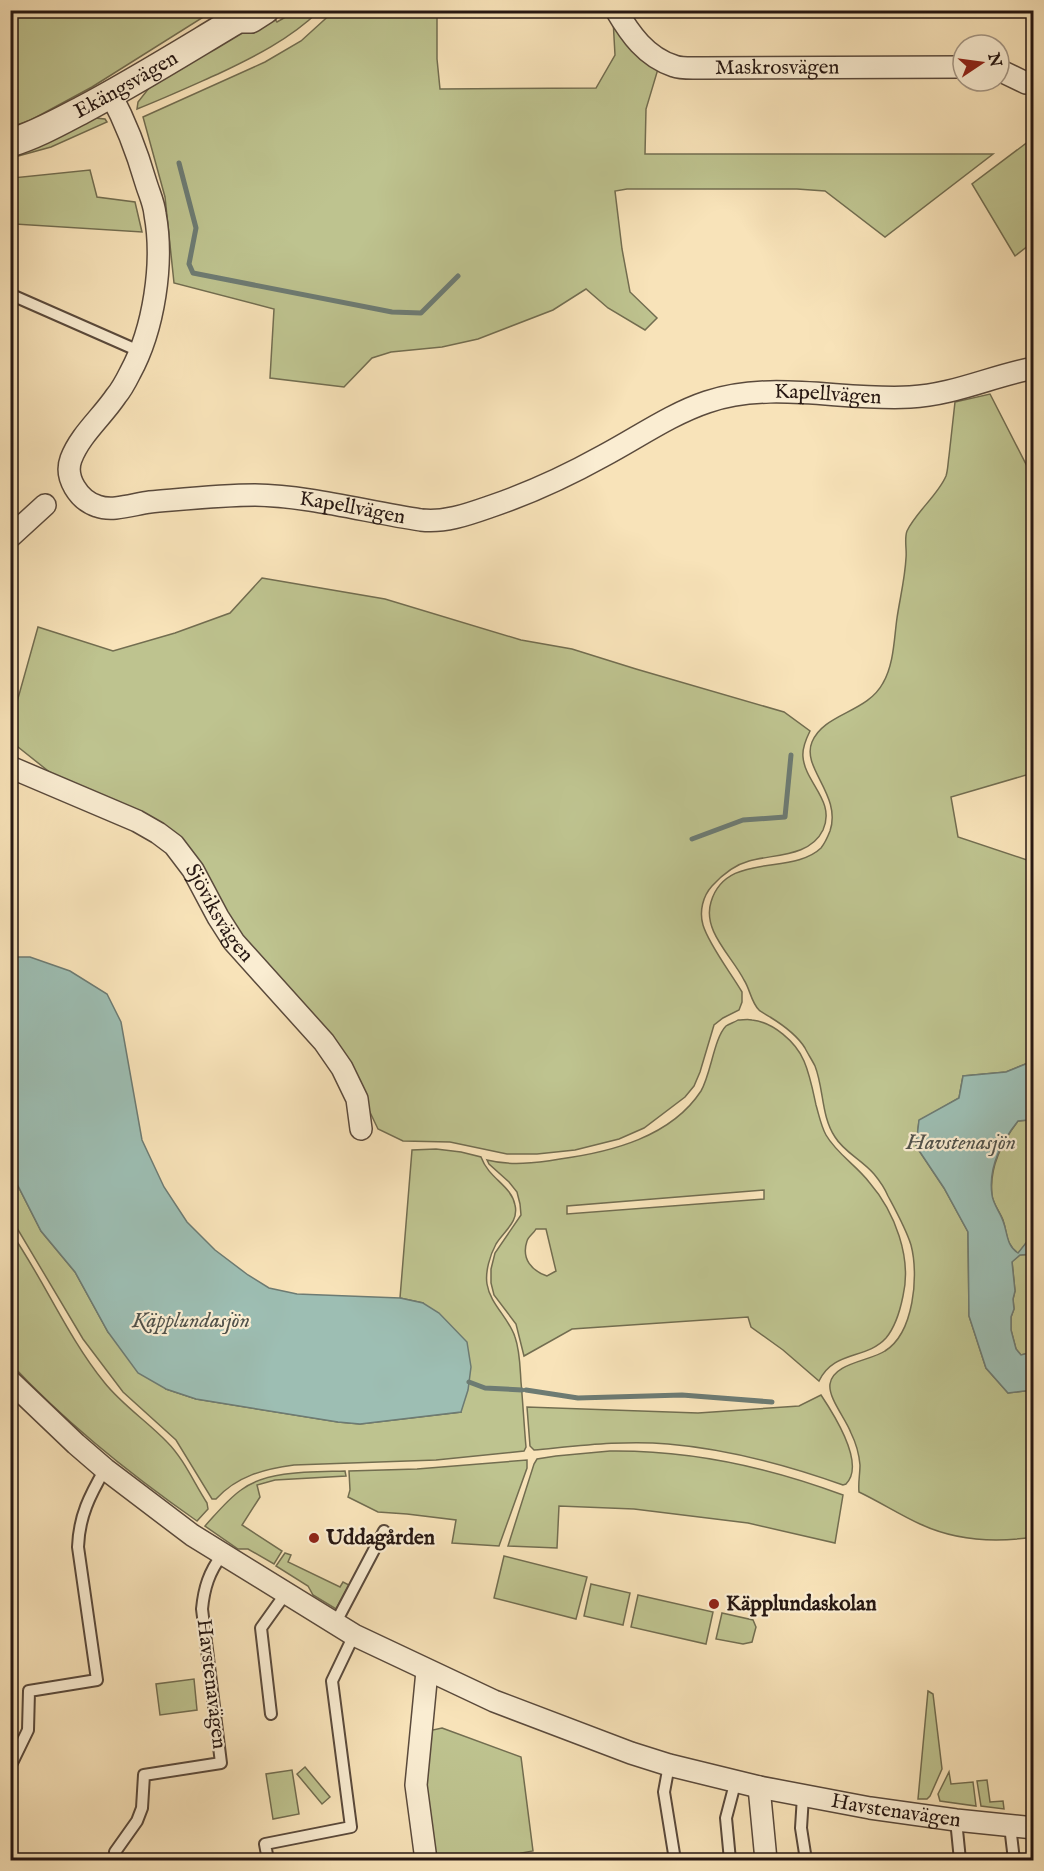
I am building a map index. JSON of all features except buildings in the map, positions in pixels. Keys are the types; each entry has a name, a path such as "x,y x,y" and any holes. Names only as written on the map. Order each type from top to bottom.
{"street":[{"name":"Ekängsvägen","path":"10,143 50,127 111,95 240,15 251,19 265,10"},
{"name":"Maskrosvägen","path":"616,10 627,29 649,54 675,67 951,67"},
{"path":"1011,76 1026,83"},
{"name":"Kapellvägen","path":"111,95 127,126 138,155 155,213 158,248 157,278 148,324 132,369 117,396 83,440 71,460 69,473 75,489 86,500 97,506 108,508 188,498 269,496 426,520 456,517 518,497 549,484 686,411 728,396 768,392 913,397 960,388 1034,368"},
{"path":"10,537 45,505"},
{"name":"Sjöviksvägen","path":"10,767 137,821 158,832 174,845 193,870 234,942 324,1042 342,1068 357,1099 361,1129"},
{"name":"Havstenavägen","path":"10,1382 105,1469 222,1555 354,1635 494,1701 631,1754 759,1787 956,1820 1034,1828"},
{"path":"426,1860 416,1785 427,1671"},
{"path":"759,1787 766,1860"}],"lane":[{"path":"14,296 139,351"},
{"path":"10,1767 28,1730 29,1691 97,1680 78,1547 83,1513 105,1469"},
{"path":"335,1624 384,1531"},
{"name":"Havstenavägen","path":"116,1852 137,1821 142,1808 144,1775 221,1763 202,1610 204,1590 212,1568 222,1555"},
{"path":"271,1714 261,1628 286,1593"},
{"path":"268,1860 265,1844 351,1827 332,1681 354,1635"},
{"path":"669,1765 664,1792 675,1860"},
{"path":"730,1860 726,1818 736,1780"},
{"path":"803,1796 801,1828 806,1860"},
{"path":"956,1820 960,1860"},
{"path":"1010,1826 1014,1860"}],"green space":[{"path":"437,10 437,59 440,89 596,88 615,55 613,19 636,54 658,69 646,109 645,154 993,154 885,237 825,191 627,189 615,191 630,292 657,318 645,330 608,308 586,289 553,310 478,339 442,347 391,352 372,358 344,387 270,378 274,309 174,283 165,197 143,117 265,62 301,41 334,11"},
{"path":"10,11 213,11 92,87 31,120 11,127"},
{"path":"296,11 319,11 284,39 258,54 137,109 138,102 149,88 271,14 277,22"},
{"path":"95,118 105,119 107,122 51,147 11,158 11,151"},
{"path":"1033,138 1033,242 1015,256 972,184"},
{"path":"10,167 12,167 13,178 90,170 97,197 135,202 142,232 15,224 11,241"},
{"path":"990,394 1028,468 1033,469 1033,773 951,797 958,837 1033,862 1033,1061 1006,1072 963,1076 959,1098 919,1121 916,1146 944,1188 968,1232 969,1316 986,1368 1008,1393 1033,1390 1033,1537 1005,1540 976,1539 934,1530 859,1492 860,1465 857,1449 849,1427 832,1396 830,1384 838,1371 885,1351 895,1343 902,1331 908,1317 914,1287 911,1245 901,1220 880,1182 869,1169 843,1147 830,1129 818,1075 805,1048 780,1023 756,1007 739,971 714,933 709,913 711,902 719,886 730,876 745,870 809,856 821,848 825,842 830,831 831,806 812,762 810,752 812,742 826,725 867,701 876,693 887,676 905,573 907,531 946,476 955,402"},
{"path":"262,578 385,599 521,640 572,649 784,712 810,731 803,757 826,810 823,830 817,839 800,850 749,861 733,868 724,874 706,894 702,909 703,925 715,950 742,992 742,1002 739,1010 714,1025 694,1086 685,1097 644,1128 619,1139 575,1150 537,1154 507,1154 450,1142 403,1141 378,1129 356,1083 257,961 190,855 62,782 13,743 15,709 38,627 113,651 175,633 230,613"},
{"path":"738,1020 750,1020 768,1025 790,1040 806,1066 826,1135 869,1182 894,1221 903,1251 905,1281 899,1313 886,1338 869,1350 833,1364 819,1381 783,1350 751,1327 748,1317 572,1329 524,1356 516,1324 494,1295 491,1283 491,1269 495,1253 521,1215 520,1204 517,1192 487,1160 523,1163 579,1156 619,1147 657,1131 688,1107 701,1091 718,1039 726,1026","holes":["764,1190 764,1199 567,1214 567,1206","536,1229 546,1229 556,1271 547,1276 532,1267 525,1253 528,1240"]},
{"path":"1033,1104 1033,1229 1030,1238 1018,1254 1009,1242 1003,1220 995,1205 993,1175 998,1156 1007,1138 1018,1121 1028,1120"},
{"path":"436,1149 481,1157 489,1171 513,1198 515,1216 492,1253 487,1269 487,1279 492,1298 512,1330 518,1348 526,1447 524,1451 436,1460 294,1465 262,1471 242,1479 216,1499 212,1499 176,1440 123,1392 83,1339 11,1218 10,1176 15,1180 41,1231 75,1272 108,1332 166,1389 196,1399 360,1424 461,1412 423,1303 400,1298 412,1150"},
{"path":"10,1231 91,1364 111,1390 167,1442 184,1463 207,1503 208,1509 197,1521 100,1447 54,1407 11,1364"},
{"path":"1033,1254 1033,1352 1021,1355 1016,1349 1011,1330 1015,1291 1012,1261 1020,1255"},
{"path":"821,1395 846,1439 850,1452 851,1475 843,1485 757,1459 690,1446 634,1443 534,1450 530,1446 527,1407 698,1413 799,1406"},
{"path":"610,1451 640,1451 729,1462 786,1476 843,1495 835,1543 748,1523 634,1509 559,1506 557,1548 508,1546 537,1459"},
{"path":"527,1460 527,1468 499,1546 452,1543 456,1520 378,1512 348,1497 349,1471 417,1469"},
{"path":"345,1471 346,1476 275,1480 257,1485 260,1497 242,1525 282,1551 274,1564 248,1549 238,1549 205,1526 231,1498 252,1483 291,1473"},
{"path":"285,1553 291,1555 288,1562 340,1587 343,1582 349,1585 336,1609 313,1595 308,1586 276,1566"},
{"path":"504,1556 587,1577 576,1619 494,1598"},
{"path":"591,1584 630,1593 623,1625 584,1616"},
{"path":"638,1595 713,1612 706,1644 631,1627"},
{"path":"722,1613 753,1620 756,1627 752,1642 743,1644 716,1639"},
{"path":"194,1679 197,1710 160,1715 156,1684"},
{"path":"928,1691 933,1694 942,1769 930,1796 927,1799 918,1799"},
{"path":"442,1728 521,1757 533,1851 521,1853 522,1860 435,1860 423,1784 428,1731"},
{"path":"305,1767 330,1797 322,1804 297,1774"},
{"path":"292,1770 299,1814 273,1819 266,1774"},
{"path":"949,1772 951,1784 973,1782 976,1806 940,1801 938,1794"},
{"path":"987,1780 990,1802 1003,1801 1004,1809 981,1806 977,1781"}],"water":[{"name":"Käpplundasjön","path":"10,957 30,957 70,971 107,994 121,1022 142,1140 164,1187 187,1222 215,1250 269,1288 297,1294 400,1298 423,1303 439,1313 467,1342 471,1367 468,1390 461,1412 360,1424 338,1422 196,1399 166,1389 138,1373 108,1332 75,1272 41,1231 11,1176"},
{"name":"Havstenasjön","path":"1033,1061 1033,1104 1028,1120 1018,1121 1007,1137 997,1155 991,1185 993,1198 1009,1243 1014,1250 1018,1253 1030,1238 1033,1229 1033,1254 1020,1255 1012,1262 1015,1291 1011,1330 1016,1349 1021,1355 1033,1352 1033,1390 1008,1393 986,1368 969,1316 968,1232 944,1188 916,1146 919,1120 959,1098 963,1076 1006,1072"}],"waterway":[{"path":"179,163 196,228 189,264 193,273 392,312 421,313 458,276"},
{"path":"692,839 743,820 785,817 791,755"},
{"path":"469,1382 485,1388 522,1390"},
{"path":"526,1390 578,1398 682,1395 772,1402"}],"place":[{"name":"Uddagården","path":"314,1538"},
{"name":"Käpplundaskolan","path":"714,1604"}]}
